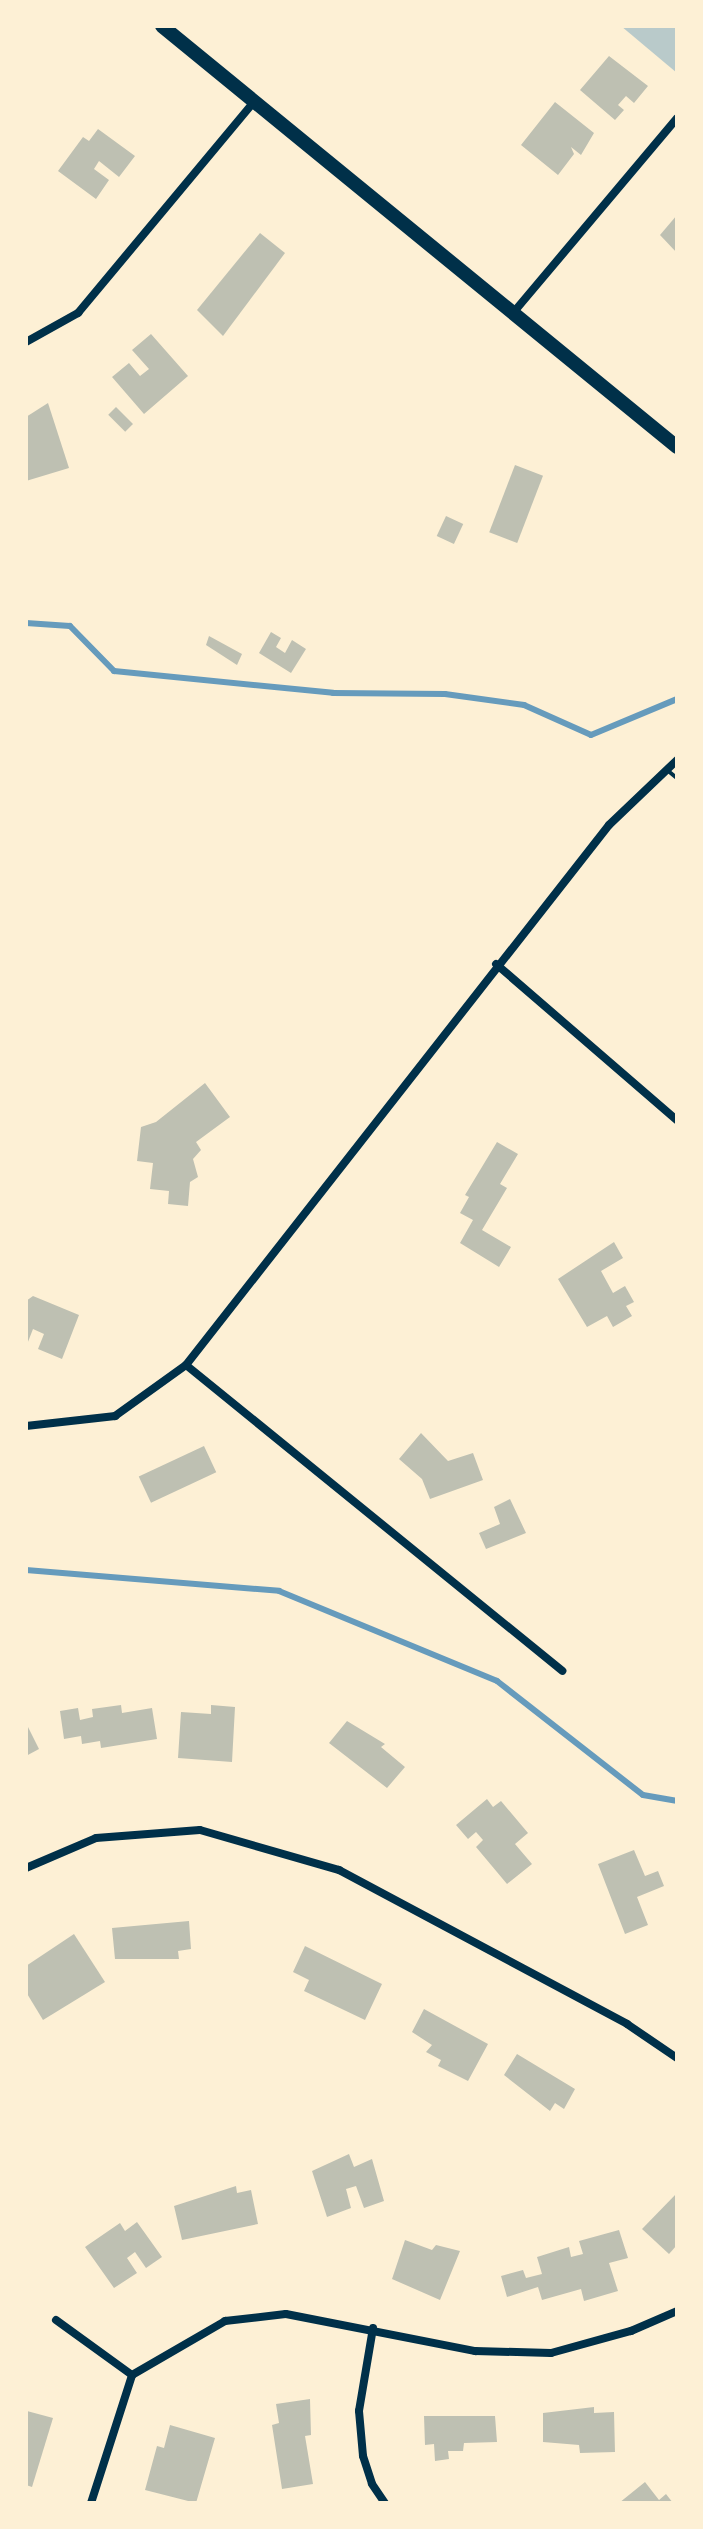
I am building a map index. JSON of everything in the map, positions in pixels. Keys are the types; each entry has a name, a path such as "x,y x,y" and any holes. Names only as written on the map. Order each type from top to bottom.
{"main road":[{"path":"162,26 677,447"}],"street":[{"path":"26,342 78,313 254,102"},
{"path":"513,313 676,123"},
{"path":"26,1426 115,1416 186,1365 496,964 609,825 677,760"},
{"path":"496,964 677,1120"},
{"path":"186,1365 562,1671"},
{"path":"26,1868 96,1838 200,1830 339,1870 614,2016 677,2058"},
{"path":"91,2503 132,2375 225,2321 286,2314 373,2328 475,2351 551,2353 631,2331 677,2311"},
{"path":"56,2320 132,2375"},
{"path":"373,2328 359,2411 363,2456 372,2484 385,2503"}],"lane":[{"path":"667,770 677,778"}],"shaded area":[{"path":"621,26 677,26 677,73"}],"building":[{"path":"609,56 648,86 634,103 626,96 618,105 624,110 615,120 580,90"},
{"path":"555,102 594,133 581,155 571,147 574,154 558,175 521,145"},
{"path":"98,129 135,156 119,177 99,161 94,169 109,180 96,199 58,171 83,137 89,141"},
{"path":"677,215 677,253 660,235"},
{"path":"260,233 285,253 223,336 197,310"},
{"path":"151,334 188,376 144,414 112,377 129,363 140,376 149,369 132,350"},
{"path":"48,403 69,468 26,481 26,417"},
{"path":"116,407 133,424 125,432 108,415"},
{"path":"515,465 543,476 517,543 489,532"},
{"path":"446,516 463,524 454,544 437,536"},
{"path":"271,632 281,638 276,647 285,653 292,640 306,649 291,673 259,653"},
{"path":"209,636 242,654 237,665 206,645"},
{"path":"205,1083 230,1117 196,1142 201,1150 193,1159 198,1177 190,1182 188,1206 168,1204 169,1191 150,1189 153,1163 137,1161 141,1127 156,1122"},
{"path":"497,1142 518,1154 500,1184 507,1188 482,1230 511,1247 499,1267 460,1243 473,1220 460,1213 469,1197 465,1195"},
{"path":"614,1242 623,1258 601,1271 613,1293 625,1286 634,1302 626,1306 632,1316 613,1327 607,1316 587,1327 558,1279"},
{"path":"33,1296 79,1315 62,1359 38,1349 44,1334 33,1329 26,1347 26,1301"},
{"path":"421,1433 448,1461 473,1453 483,1480 430,1499 422,1479 399,1459"},
{"path":"204,1446 216,1472 151,1503 139,1476"},
{"path":"510,1499 526,1533 486,1549 479,1533 500,1524 494,1507"},
{"path":"121,1705 122,1713 152,1708 157,1739 101,1748 100,1741 82,1744 81,1736 64,1739 60,1711 78,1708 80,1720 93,1717 92,1709"},
{"path":"211,1705 235,1707 232,1762 178,1758 181,1712 211,1714"},
{"path":"347,1721 385,1744 381,1747 405,1767 387,1788 329,1743"},
{"path":"26,1723 39,1749 26,1756"},
{"path":"487,1799 493,1807 501,1801 528,1833 515,1844 532,1864 507,1884 476,1847 483,1840 476,1832 468,1839 456,1825"},
{"path":"634,1850 645,1876 658,1871 664,1886 637,1897 648,1925 625,1934 598,1864"},
{"path":"189,1921 191,1949 178,1951 179,1959 115,1959 112,1928"},
{"path":"74,1934 105,1982 43,2020 26,1992 26,1966"},
{"path":"305,1946 382,1984 365,2020 304,1991 309,1980 293,1972"},
{"path":"424,2009 488,2044 468,2081 438,2066 441,2060 426,2052 432,2045 412,2032"},
{"path":"517,2054 575,2089 564,2109 555,2103 550,2111 504,2075"},
{"path":"349,2154 354,2167 372,2159 384,2201 364,2208 356,2186 346,2189 351,2208 327,2217 312,2171"},
{"path":"236,2186 237,2193 251,2190 258,2224 182,2240 174,2206"},
{"path":"677,2193 677,2245 669,2254 642,2229"},
{"path":"137,2222 162,2257 146,2268 135,2252 127,2258 137,2273 114,2288 85,2247 120,2223 125,2231"},
{"path":"619,2230 628,2258 609,2263 618,2291 584,2301 581,2289 542,2300 538,2287 507,2297 501,2276 523,2270 526,2278 542,2274 537,2257 569,2247 571,2257 583,2254 579,2241"},
{"path":"405,2240 432,2250 436,2245 460,2251 440,2300 392,2279"},
{"path":"310,2399 311,2435 305,2436 313,2484 282,2489 272,2425 279,2423 276,2404"},
{"path":"594,2407 594,2413 614,2412 615,2452 580,2453 579,2445 543,2442 543,2413"},
{"path":"27,2411 53,2418 32,2487 26,2485"},
{"path":"424,2416 495,2416 497,2442 464,2443 463,2451 448,2451 449,2459 435,2461 434,2444 425,2445"},
{"path":"170,2425 215,2438 196,2503 145,2490 157,2446 164,2448"},
{"path":"645,2482 659,2500 666,2494 673,2503 619,2503"}],"waterway":[{"path":"26,623 70,626 114,671 333,693 445,694 524,705 591,735 677,699"},
{"path":"26,1570 279,1591 497,1681 643,1795 677,1801"}]}
